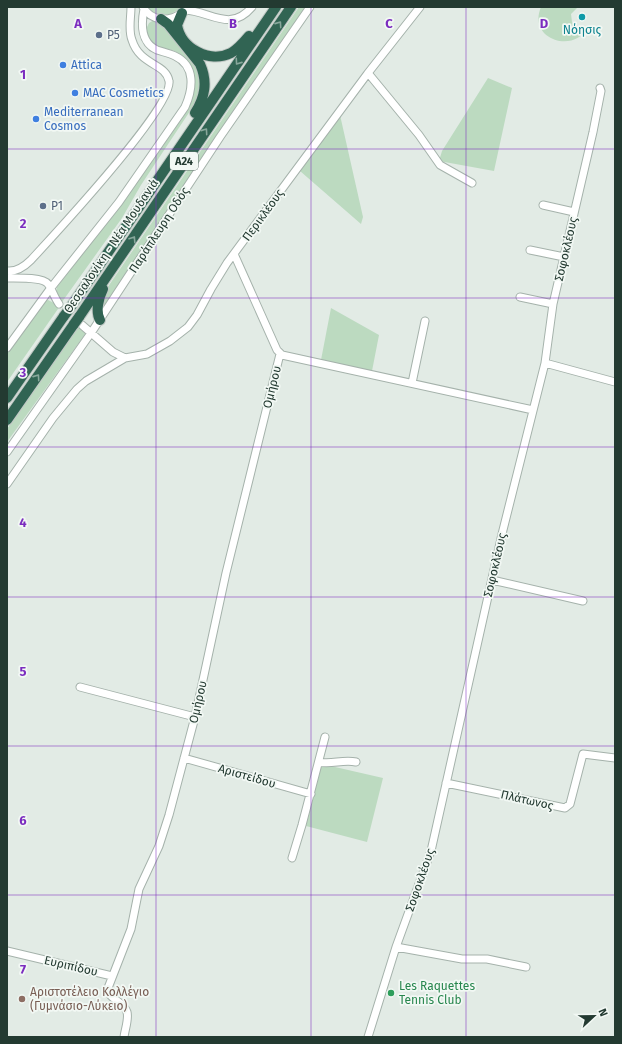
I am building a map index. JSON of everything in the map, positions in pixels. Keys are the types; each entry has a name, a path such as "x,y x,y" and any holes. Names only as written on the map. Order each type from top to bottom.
{"highway":[{"path":"185,10 177,25 183,40 201,54 214,57 221,56 239,48 270,7"},
{"name":"Θεσσαλονίκη - Νέα Μουδανιά","path":"9,394 125,228 276,7"},
{"name":"Θεσσαλονίκη - Νέα Μουδανιά","path":"7,420 79,322 188,155 291,7"},
{"path":"125,228 129,216 144,189 200,104 205,88 205,80 200,64 168,24 158,18"},
{"path":"100,320 98,315 100,295 121,258"}],"street":[{"path":"7,271 11,272 22,267 31,260 89,196 146,127 168,92 169,82 166,73 141,57 131,40 131,7"},
{"path":"197,7 204,14"},
{"path":"143,29 147,21 158,18 176,17 185,10 204,14 216,19 229,20 240,16 252,7"},
{"name":"Παράπλευρη Οδός","path":"7,452 91,334 220,137 310,7"},
{"name":"Περικλέους","path":"125,358 147,354 170,341 188,327 197,315 210,289 227,263 368,73 420,7"},
{"path":"143,8 158,18"},
{"path":"7,348 50,289 66,271 132,184 185,107 191,92 190,73 183,62 175,56 151,47 145,38 143,29 143,8"},
{"path":"368,73 419,135 440,165 472,182"},
{"name":"Σοφοκλέους","path":"368,1037 396,947 428,860 492,580 545,363 553,304 598,108 601,91 600,88"},
{"path":"543,205 574,212"},
{"path":"530,250 564,257"},
{"path":"234,254 280,354 534,410"},
{"path":"227,263 240,266"},
{"path":"7,278 43,280 54,278 66,271"},
{"path":"28,280 50,289"},
{"path":"43,280 48,284 59,304"},
{"path":"520,297 553,304"},
{"path":"412,383 426,321"},
{"path":"79,322 113,352 125,358"},
{"name":"Ομήρου","path":"124,1037 127,1014 123,1006 108,993 108,988 131,929 139,889 163,836 195,717 225,581 280,354"},
{"path":"7,484 53,418 78,389 86,381 125,358"},
{"path":"545,363 615,382"},
{"path":"492,580 583,601"},
{"path":"80,687 195,717"},
{"path":"292,858 325,737"},
{"name":"Πλάτωνος","path":"446,783 565,808 570,804 582,754 615,758"},
{"name":"Αριστείδου","path":"184,758 310,794"},
{"path":"319,762 324,764 346,761 356,762"},
{"path":"396,947 462,959 487,959 526,968"},
{"name":"Ευριπίδου","path":"7,951 112,976"}],"green space":[{"path":"148,7 182,7 169,14 160,15"},
{"path":"299,7 307,7 101,313 103,294"},
{"path":"541,7 578,7 571,14 572,22 578,28 588,27 582,35 573,40 554,40 546,35 541,28 538,18"},
{"path":"154,20 163,23 198,70 201,79 198,99 141,185 122,218 62,302 56,292 57,287 145,171 189,106 192,98 194,90 193,74 186,60 180,54 172,50 155,45 148,38 146,29 149,23"},
{"path":"488,78 512,88 494,171 439,161 442,151"},
{"path":"340,115 363,217 361,224 300,171"},
{"path":"48,300 60,306 7,382 7,354 44,301"},
{"path":"331,308 379,335 372,371 321,360"},
{"path":"78,326 86,333 7,442 7,429"},
{"path":"322,764 383,778 367,842 306,826"}],"place":[{"name":"Νόησις","path":"582,17"},
{"name":"P5","path":"99,35"},
{"name":"Attica","path":"63,65"},
{"name":"MAC Cosmetics","path":"75,93"},
{"name":"Mediterranean Cosmos","path":"36,119"},
{"name":"P1","path":"43,206"},
{"name":"Les Raquettes Tennis Club","path":"391,993"},
{"name":"Αριστοτέλειο Κολλέγιο (Γυμνάσιο-Λύκειο)","path":"22,999"}]}
